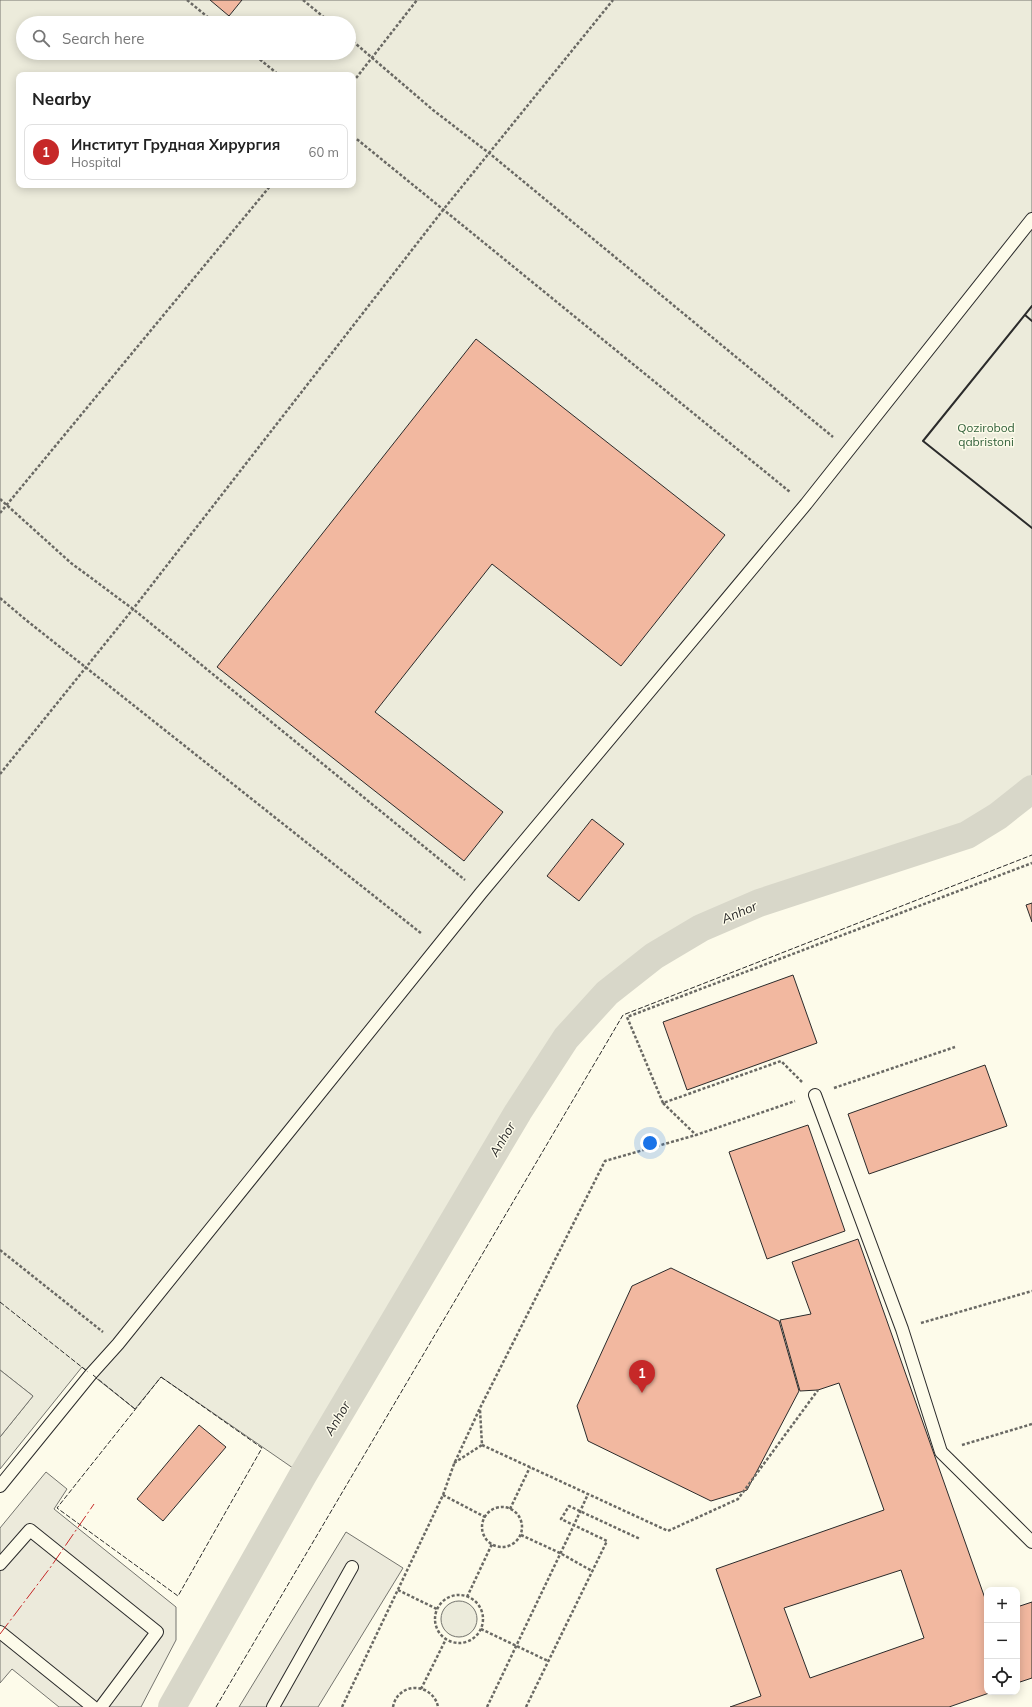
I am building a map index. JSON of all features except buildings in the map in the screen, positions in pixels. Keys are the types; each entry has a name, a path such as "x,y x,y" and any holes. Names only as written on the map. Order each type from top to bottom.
{"lane":[{"path":"0,1486 91,1374 118,1344 481,893 850,450 1032,219"},
{"path":"815,1095 902,1328 941,1452 1032,1542"},
{"path":"0,1564 30,1530 156,1632 101,1707"},
{"path":"273,1707 352,1567"},
{"path":"0,1632 93,1707"}],"path":[{"path":"187,0 206,16"},
{"path":"303,0 322,16"},
{"path":"356,78 417,0"},
{"path":"0,774 133,609 443,210 613,0"},
{"path":"356,44 433,110 489,153 850,450"},
{"path":"261,60 275,72"},
{"path":"356,138 806,504"},
{"path":"0,513 269,188"},
{"path":"0,499 71,563 133,609 481,893"},
{"path":"0,598 438,947"},
{"path":"696,1135 663,1103 627,1018 1032,863"},
{"path":"342,1707 443,1495 454,1464 480,1408 605,1161 696,1135 955,1047"},
{"path":"663,1103 781,1061 815,1095"},
{"path":"0,1250 118,1344"},
{"path":"902,1328 1032,1291"},
{"path":"482,1445 668,1531 738,1499 818,1390"},
{"path":"480,1408 482,1445"},
{"path":"941,1452 1032,1424"},
{"path":"454,1464 482,1445"},
{"path":"510,1509 530,1467"},
{"path":"487,1707 588,1494"},
{"path":"443,1495 485,1518"},
{"path":"526,1707 607,1541 561,1519 568,1506 640,1539"},
{"path":"496,1508 510,1509 517,1513 522,1520 521,1535 513,1544 507,1547 492,1544 485,1537 483,1532 483,1523 485,1518 489,1512 496,1508"},
{"path":"521,1535 560,1553 592,1571"},
{"path":"466,1597 492,1544"},
{"path":"398,1590 437,1609"},
{"path":"451,1597 466,1597 475,1602 481,1611 483,1621 480,1629 472,1640 464,1643 456,1643 446,1639 438,1631 435,1625 435,1615 437,1609 443,1601 451,1597"},
{"path":"480,1629 548,1661"},
{"path":"421,1689 446,1639"},
{"path":"392,1707 400,1693 408,1689 421,1689 432,1695 438,1707"}],"green space":[{"name":"Qozirobod qabristoni","path":"0,0 1032,0 1032,789 998,816 967,835 759,903 701,928 654,956 607,993 566,1038 518,1112 303,1475 161,1377 135,1409 82,1367 0,1469 0,1437 33,1396 0,1370"},
{"path":"459,1601 472,1606 477,1619 472,1632 459,1637 446,1632 441,1619 446,1606"}],"shaded area":[{"path":"0,1370 33,1396 0,1437"},
{"path":"46,1472 67,1489 54,1509 176,1607 176,1640 141,1707 59,1707 12,1669 0,1683 0,1528"},
{"path":"346,1532 403,1568 318,1707 239,1707"}],"waterway":[{"name":"Anhor","path":"172,1707 303,1475 518,1112 566,1038 607,993 654,956 701,928 759,903 967,835 998,816 1032,789"}],"fence":[{"path":"216,1707 623,1015 1032,855"},
{"path":"0,1302 88,1372"},
{"path":"93,1375 135,1409"},
{"path":"161,1377 262,1448 178,1596 57,1508 161,1377"}],"wall":[{"path":"1032,306 923,441 1032,528"},
{"path":"1025,315 1032,321"}],"power":[{"path":"0,1634 50,1568 94,1504"}],"place":[{"name":"Институт Грудная Хирургия","path":"642,1393"}]}
